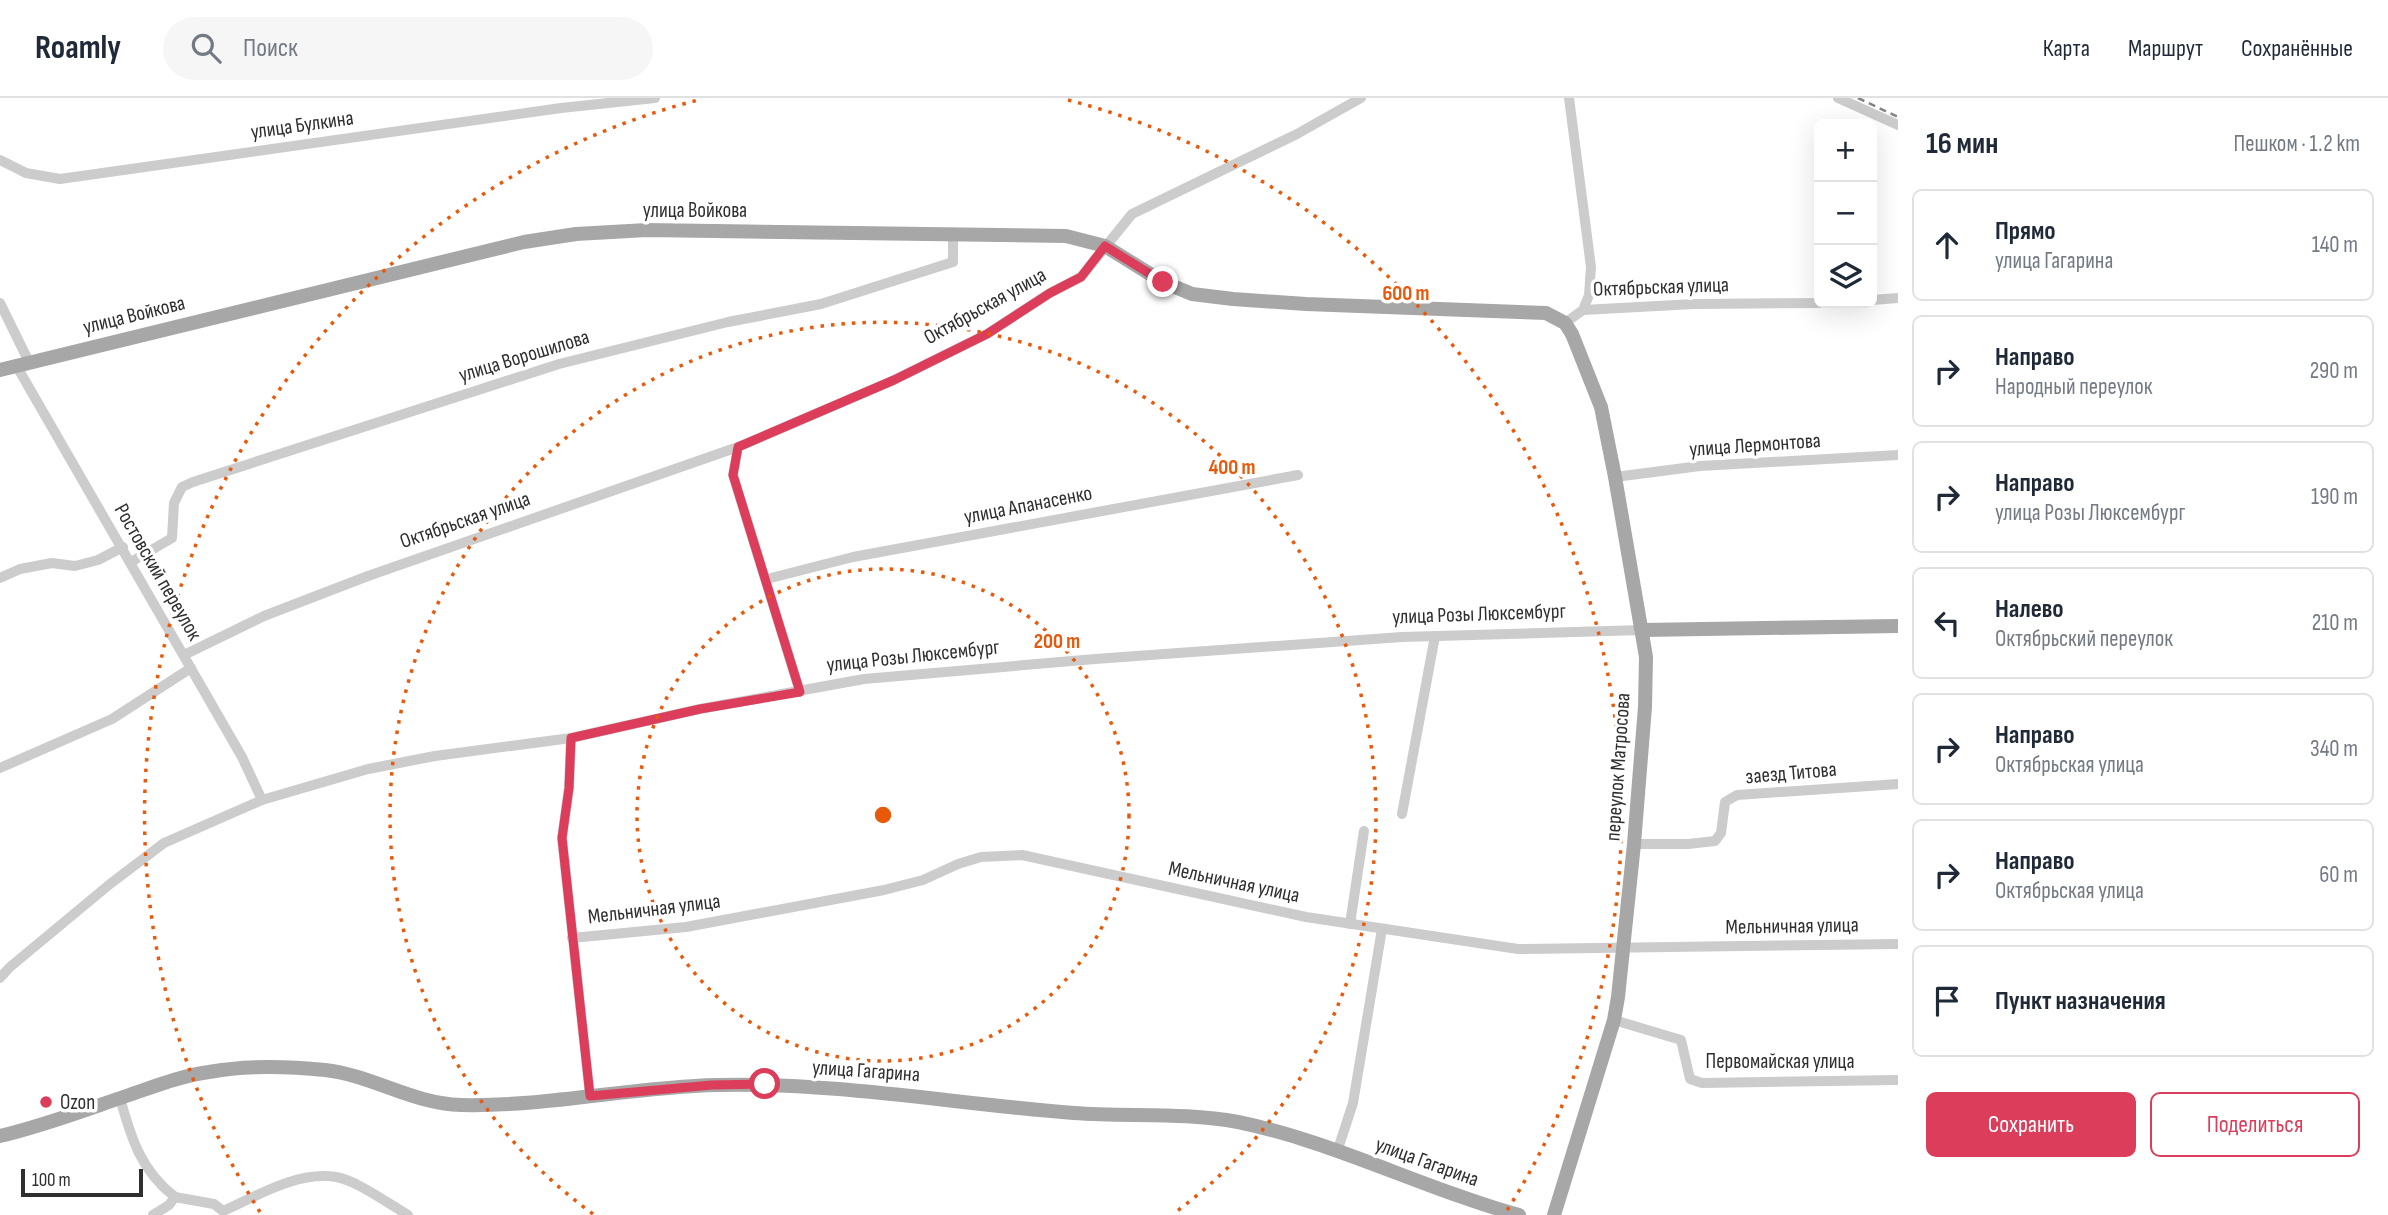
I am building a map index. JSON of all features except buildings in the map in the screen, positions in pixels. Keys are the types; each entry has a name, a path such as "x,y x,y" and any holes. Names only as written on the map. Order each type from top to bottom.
{"main road":[{"name":"улица Войкова","path":"0,370 450,258 576,234 647,230 1066,236 1105,246"},
{"path":"1105,246 1163,282 1192,294 1306,304 1546,313 1565,323"},
{"name":"переулок Матросова","path":"1554,1215 1614,1020 1634,844 1645,707 1646,657 1601,407 1573,334 1565,323"},
{"name":"улица Розы Люксембург","path":"1642,630 1898,626"},
{"name":"улица Гагарина","path":"0,1136 173,1080 205,1072 250,1066 328,1070 427,1100 457,1105 712,1085 765,1084 906,1094 1077,1113 1160,1115 1234,1121 1300,1138 1454,1195 1519,1215"}],"street":[{"name":"улица Булкина","path":"0,160 26,173 60,180 561,108 655,98"},
{"path":"1105,246 1132,214 1297,134 1361,98"},
{"path":"1569,98 1591,267 1589,295 1583,310"},
{"path":"1838,98 1898,125"},
{"name":"улица Ворошилова","path":"131,562 172,538 174,503 181,487 193,482 559,364 728,322 821,304 953,262 953,234"},
{"name":"Октябрьская улица","path":"184,655 264,616 368,576 738,447 894,380 987,334 1050,293 1081,277 1105,246"},
{"path":"1877,300 1898,298"},
{"name":"Ростовский переулок","path":"0,303 22,364 242,757 262,800"},
{"name":"Октябрьская улица","path":"1565,323 1583,310 1694,304 1814,303"},
{"path":"738,447 733,475 800,692"},
{"name":"улица Лермонтова","path":"1615,477 1700,466 1898,455"},
{"name":"улица Апанасенко","path":"767,579 853,557 1298,475"},
{"path":"0,578 20,569 52,563 75,566 99,560 123,547"},
{"name":"улица Розы Люксембург","path":"0,978 110,884 164,843 262,800 368,769 435,756 571,738 700,709 864,679 1095,659 1435,636 1642,630"},
{"path":"1402,814 1435,636"},
{"path":"0,768 112,719 191,668"},
{"path":"571,738 569,788 562,838 590,1096"},
{"name":"заезд Титова","path":"1634,844 1715,841 1721,833 1725,802 1737,795 1898,784"},
{"path":"1350,924 1364,831"},
{"name":"Мельничная улица","path":"572,938 686,927 752,915 884,890 923,880 981,857 1022,855 1306,918 1518,949 1898,944"},
{"path":"1337,1152 1353,1103 1382,929"},
{"name":"Первомайская улица","path":"1614,1020 1681,1040 1690,1079 1702,1083 1898,1080"},
{"path":"120,1098 140,1160 161,1186 175,1197 214,1204 224,1213 286,1183 337,1177 408,1215"},
{"path":"153,1215 169,1205 175,1197"}],"railway":[{"path":"1858,98 1898,117"}],"place":[{"name":"Ozon","path":"46,1102"}],"route":[{"path":"765,1084 712,1085 590,1096 562,838 569,788 571,738 700,709 800,692 733,475 738,447 894,380 987,334 1050,293 1081,277 1105,246 1163,282"}]}
